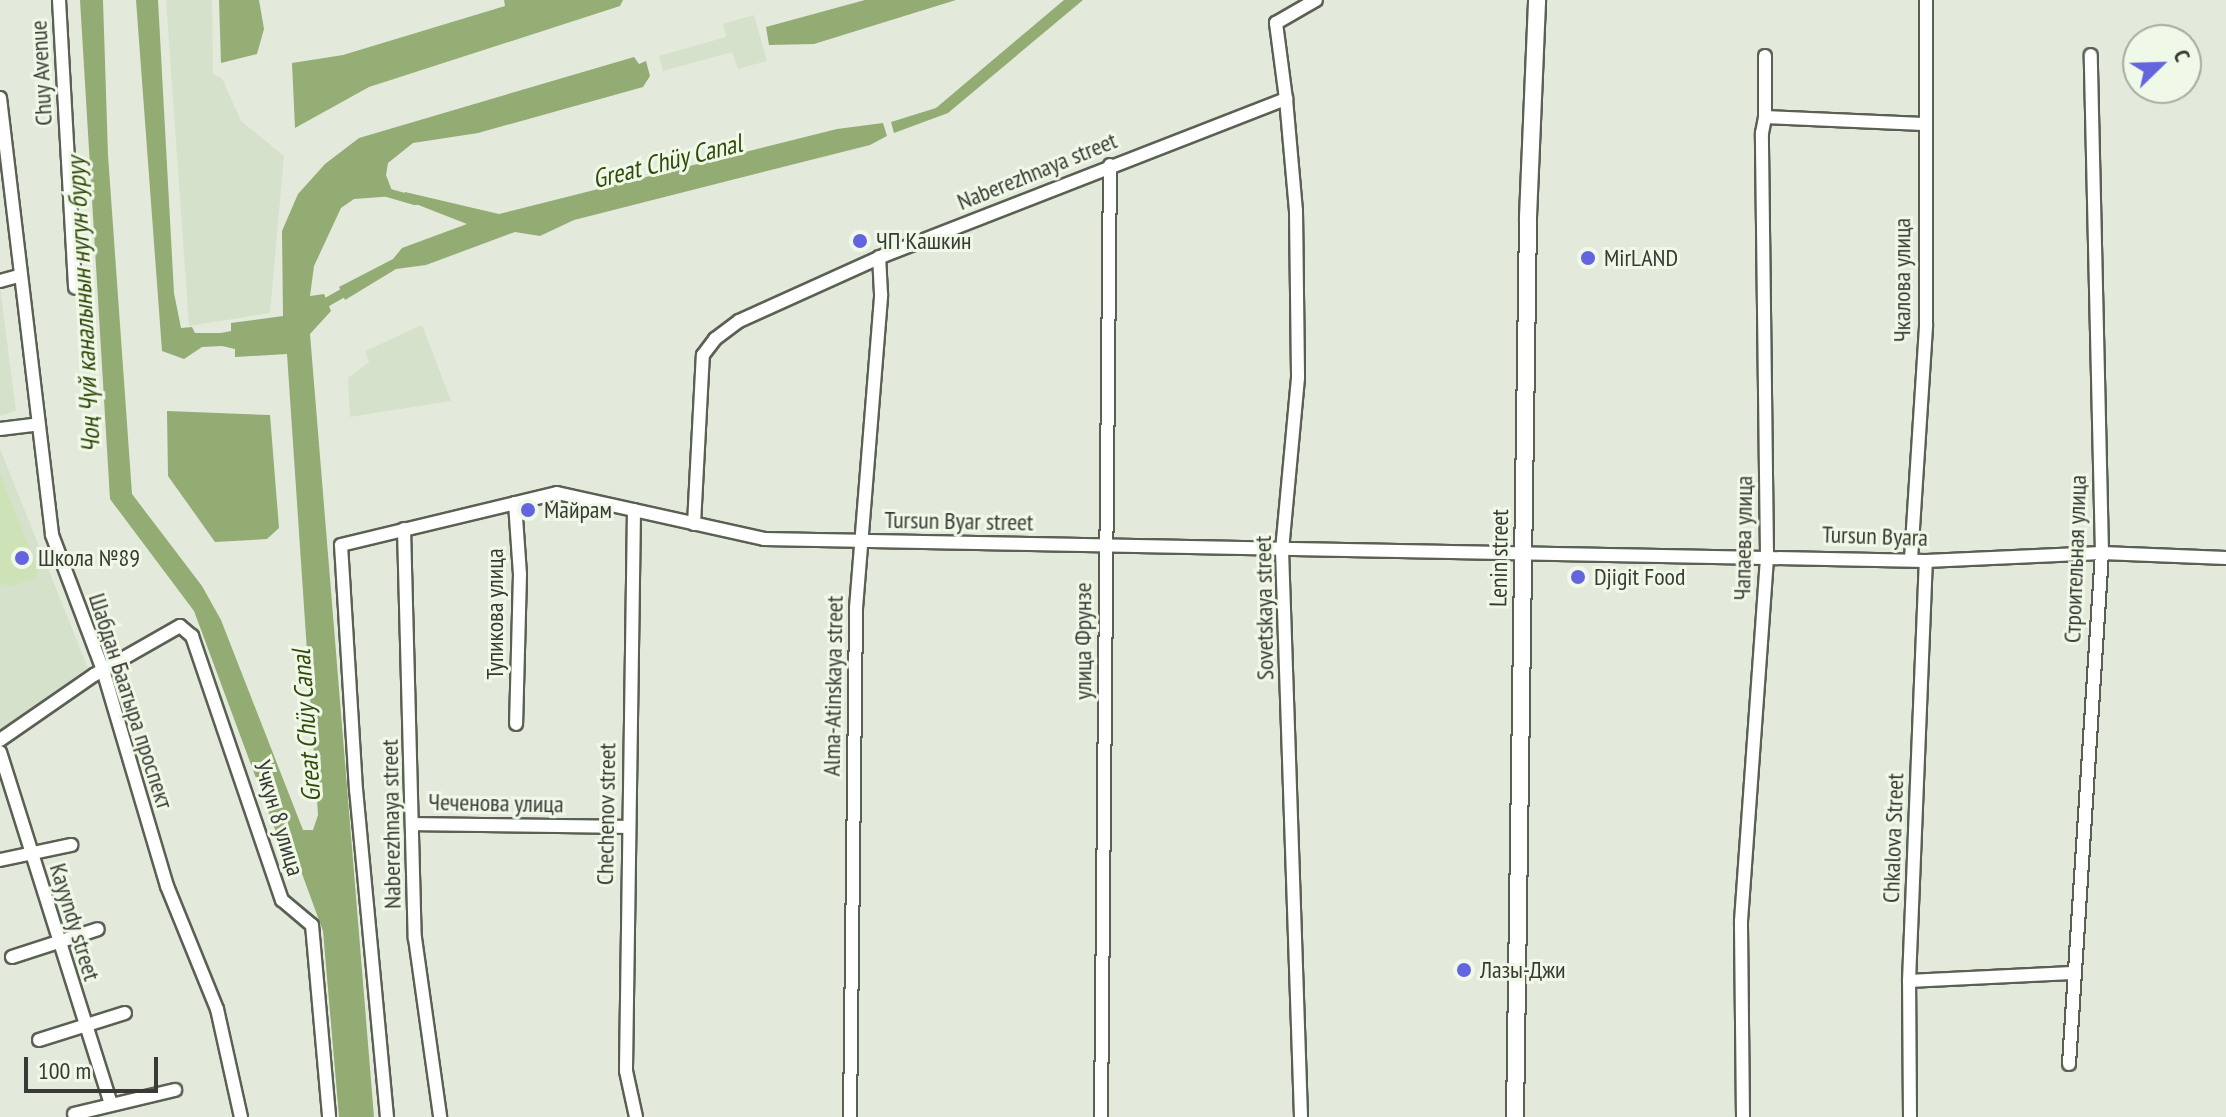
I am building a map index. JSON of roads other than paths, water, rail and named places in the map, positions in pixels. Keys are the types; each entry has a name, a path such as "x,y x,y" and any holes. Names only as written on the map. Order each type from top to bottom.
{"main road":[{"name":"Lenin street","path":"1515,1117 1523,551 1537,0"}],"street":[{"name":"Chuy Avenue","path":"59,0 75,288"},
{"path":"1286,99 1276,23 1316,0"},
{"name":"Чкалова улица","path":"1911,559 1926,324 1923,124 1926,0"},
{"name":"Строительная улица","path":"2069,1064 2071,973 2102,553 2091,55"},
{"name":"Чапаева улица","path":"1743,1117 1741,921 1767,555 1765,56"},
{"name":"Шабдан Баатыра проспект","path":"0,98 35,425 52,535 103,670 163,874 225,1034 241,1117"},
{"name":"Naberezhnaya street","path":"694,524 703,355 739,321 879,257 1286,99"},
{"name":"Sovetskaya street","path":"1286,99 1296,211 1298,378 1282,550 1301,1117"},
{"path":"1765,117 1923,124"},
{"name":"улица Фрунзе","path":"1101,1117 1110,165"},
{"name":"Alma-Atinskaya street","path":"850,1117 859,542 881,294 879,257"},
{"path":"0,281 19,276"},
{"path":"0,429 35,425"},
{"name":"Tursun Byar street","path":"387,1117 356,790 341,545 557,493 764,539 1106,548 1523,551"},
{"name":"Тупикова улица","path":"515,503 520,574 516,724"},
{"name":"Chechenov street","path":"634,510 627,827 626,1071 636,1117"},
{"name":"Naberezhnaya street","path":"404,529 415,938 440,1117"},
{"name":"Tursun Byara","path":"1523,551 1926,561 2102,553 2226,558"},
{"name":"Chkalova Street","path":"1910,1117 1909,981 1926,561"},
{"name":"Учкун 8 улица","path":"103,670 180,626 202,653 282,900 312,925 329,1117"},
{"path":"0,740 103,670"},
{"name":"Kayyndy street","path":"0,752 111,1104"},
{"name":"Чеченова улица","path":"413,824 627,827"},
{"path":"0,860 71,845"},
{"path":"12,957 98,929"},
{"path":"1909,981 2071,973"},
{"path":"39,1040 125,1013"},
{"path":"74,1114 175,1090"}],"waterway":[{"path":"383,191 415,200"},
{"name":"Great Chüy Canal","path":"317,307 352,287"}],"place":[{"name":"ЧП Кашкин","path":"860,241"},
{"name":"MirLAND","path":"1588,258"},
{"name":"Майрам","path":"528,510"},
{"name":"Школа №89","path":"22,558"},
{"name":"Djigit Food","path":"1578,577"},
{"name":"Лазы-Джи","path":"1464,970"}],"water label":[{"name":"Чоң Чүй каналынын нугун буруу","path":"83,305"}]}
